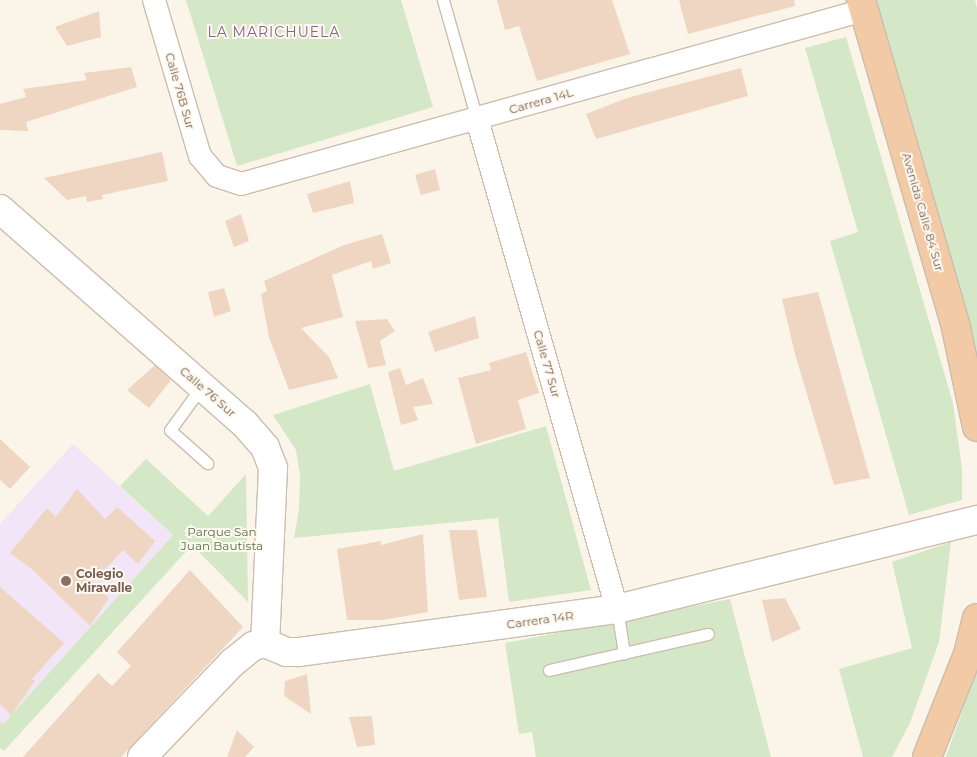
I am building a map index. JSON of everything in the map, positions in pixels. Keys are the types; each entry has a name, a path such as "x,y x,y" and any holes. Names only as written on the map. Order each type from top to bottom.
{"highway":[{"name":"Avenida Calle 84 Sur","path":"863,5 956,328 977,427"},
{"path":"927,757 968,654 977,618"}],"street":[{"name":"Calle 76B Sur","path":"154,0 197,149 205,164 217,176"},
{"name":"Carrera 14L","path":"217,176 233,182 248,183 477,119 863,5"},
{"name":"Calle 77 Sur","path":"477,119 617,609"},
{"name":"Calle 76 Sur","path":"0,209 202,386 258,438 273,468 265,643"},
{"name":"Carrera 14R","path":"265,643 286,652 299,652 617,609 977,520"},
{"path":"142,757 232,663 253,646 265,643"}],"lane":[{"path":"443,0 477,119"},
{"path":"202,386 170,430 207,463"},
{"path":"617,609 624,653"},
{"path":"549,670 708,634"}],"shaded area":[{"name":"Colegio Miravalle","path":"73,444 173,535 3,724 0,721 0,524"}],"green space":[{"path":"186,0 401,0 433,107 237,166"},
{"path":"876,0 975,0 977,8 977,359"},
{"path":"846,37 953,403 962,469 962,500 909,515 830,241 858,232 805,48"},
{"path":"370,384 394,471 546,426 591,590 509,602 498,518 294,538 299,510 300,475 296,450 273,415"},
{"name":"Parque San Juan Bautista","path":"146,459 208,516 246,474 248,602 192,545 4,751 0,748 0,721 3,724 173,535 120,486"},
{"path":"951,542 939,642 910,723 892,757 863,757 839,669 912,648 892,562"},
{"path":"730,599 771,757 536,757 532,732 519,734 505,643"},
{"path":"977,670 977,757 945,757 946,756"}],"building":[{"path":"497,0 612,0 630,54 537,81 519,26 505,30"},
{"path":"679,0 794,0 795,6 688,34"},
{"path":"99,11 101,37 67,46 55,27"},
{"path":"131,67 137,87 26,122 28,131 0,130 0,104 26,97 23,89 87,80 84,73"},
{"path":"741,68 748,96 596,139 586,114 627,98"},
{"path":"162,152 168,181 102,195 103,199 87,202 86,196 67,200 44,178"},
{"path":"435,169 440,190 421,195 415,175"},
{"path":"350,181 354,203 313,213 307,194"},
{"path":"241,214 249,241 234,247 225,221"},
{"path":"382,234 391,263 373,269 371,261 332,275 343,317 301,328 329,357 338,378 289,390 269,337 261,294 267,291 264,281 344,245"},
{"path":"224,288 231,311 214,317 208,292"},
{"path":"818,292 870,478 834,485 795,354 782,299"},
{"path":"475,316 479,338 435,352 428,332"},
{"path":"387,319 395,331 380,341 386,365 368,368 355,321"},
{"path":"526,352 539,393 518,400 526,429 476,444 458,378 491,370 489,363"},
{"path":"155,365 171,380 149,408 127,390"},
{"path":"400,368 406,385 423,378 433,404 413,407 418,420 401,425 388,372"},
{"path":"0,439 30,467 10,489 0,480"},
{"path":"77,489 105,519 117,507 155,541 138,564 123,550 91,584 109,598 90,626 34,571 10,553 47,508 56,517"},
{"path":"449,530 477,530 487,597 459,600"},
{"path":"423,534 428,612 383,620 347,620 337,549 381,541 381,545"},
{"path":"190,570 243,627 121,757 23,757 98,673 112,686 131,666 117,652"},
{"path":"0,587 64,643 32,679 35,681 11,715 0,704"},
{"path":"785,598 801,629 772,642 762,600"},
{"path":"307,674 311,714 284,696 285,681"},
{"path":"372,716 375,745 357,747 349,717"},
{"path":"237,730 254,747 245,757 227,757"}],"place":[{"name":"Colegio Miravalle","path":"66,581"}],"district":[{"name":"LA MARICHUELA","path":"274,32"}]}
